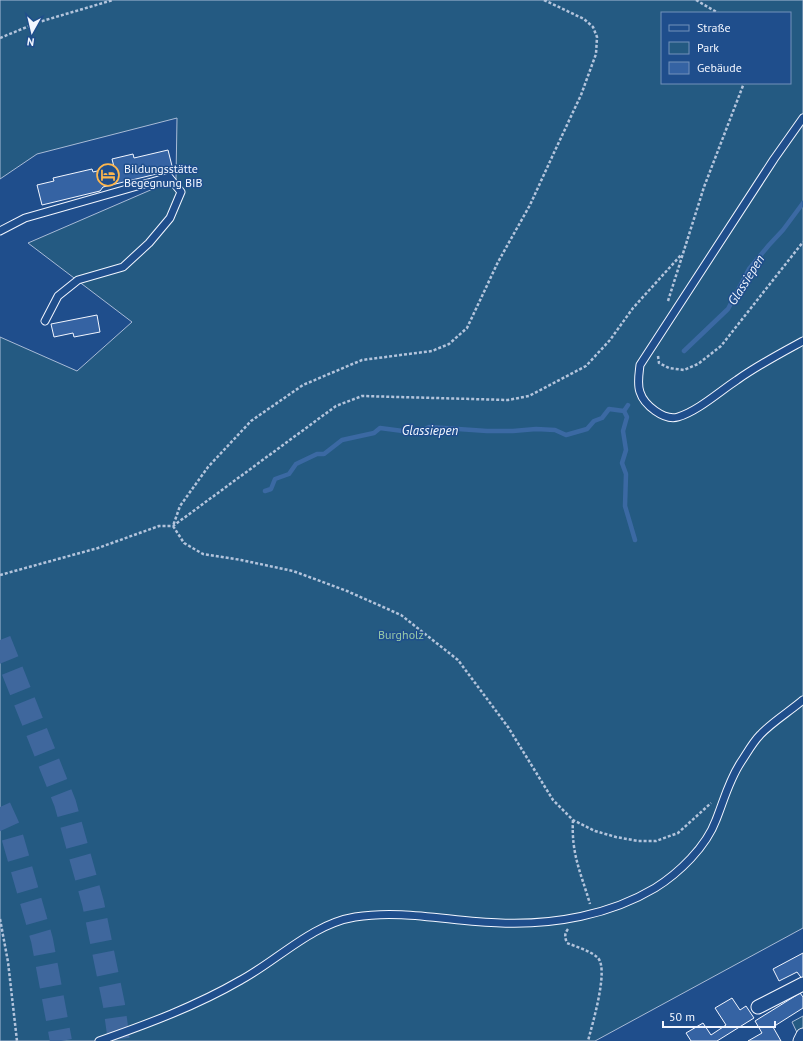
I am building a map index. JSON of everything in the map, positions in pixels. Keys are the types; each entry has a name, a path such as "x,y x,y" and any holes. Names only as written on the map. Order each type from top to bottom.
{"street":[{"path":"758,1007 803,984"},
{"path":"800,1041 803,1036"}],"lane":[{"path":"803,118 774,159 640,365 638,378 640,393 648,404 661,415 677,418 701,405 738,379 803,341"},
{"path":"0,231 26,218 169,177 181,192 170,218 149,243 123,266 78,280 58,296 45,321"},
{"path":"99,1041 159,1020 198,1004 242,980 326,927 352,917 376,914 501,923 558,920 593,914 630,900 656,887 685,864 716,822 727,789 740,764 760,734 803,700"}],"path":[{"path":"0,38 39,22 113,0"},
{"path":"173,526 180,506 208,467 251,421 303,385 331,371 362,360 432,352 449,344 467,328 498,262 530,205 581,94 596,54 598,37 593,27 584,19 544,0"},
{"path":"696,0 716,12"},
{"path":"666,307 681,255 744,84"},
{"path":"655,343 659,363 669,368 684,370 698,364 721,346 803,242"},
{"path":"0,575 98,548 159,526 173,526 336,406 362,396 508,400 529,396 586,366 610,340 633,308 681,255"},
{"path":"173,526 184,543 203,554 293,571 347,591 401,615 458,660 508,727 553,800 574,820 595,831 638,841 656,841 678,833 727,789"},
{"path":"574,820 572,840 574,852 593,914"},
{"path":"0,919 8,962 17,1041"},
{"path":"570,927 566,932 565,938 567,943 590,953 598,958 601,963 602,977 588,1041"}],"green space":[{"name":"Burgholz","path":"0,0 803,0 803,928 595,1041 0,1041 0,337 77,371 132,322 28,243 176,179 177,118 37,154 0,179"},
{"path":"803,1016 803,1041 801,1041 792,1022"}],"building":[{"name":"Bildungsstätte Begegnung BIB","path":"168,150 173,170 103,187 100,191 42,205 37,185 54,181 53,178 92,169 93,172 114,167 112,159 133,154 134,158"},
{"path":"97,315 100,332 74,337 73,333 54,337 51,324"},
{"path":"803,953 803,980 797,972 779,981 773,969"},
{"path":"800,993 803,997 803,1008 773,1027 781,1041 748,1041 762,1033 755,1021"},
{"path":"732,998 740,1010 746,1006 754,1018 717,1041 691,1041 686,1033 703,1023 711,1035 726,1025 715,1008"}],"waterway":[{"name":"Glassiepen","path":"684,351 728,309 749,269 783,230 803,203"},
{"name":"Glassiepen","path":"265,491 271,489 275,479 289,474 296,464 317,454 324,454 342,440 374,433 380,428 418,433 429,427 487,431 536,429 555,430 566,435 587,429 594,421 602,418 609,409 624,411 628,405"},
{"path":"624,411 627,417 623,431 626,450 622,463 626,474 625,506 635,540"}],"tunnel":[{"path":"0,640 65,803 93,903 114,1005 119,1041"},
{"path":"0,807 10,829 42,940 61,1041"}],"place":[{"name":"Bildungsstätte Begegnung BIB","path":"108,175"}]}
